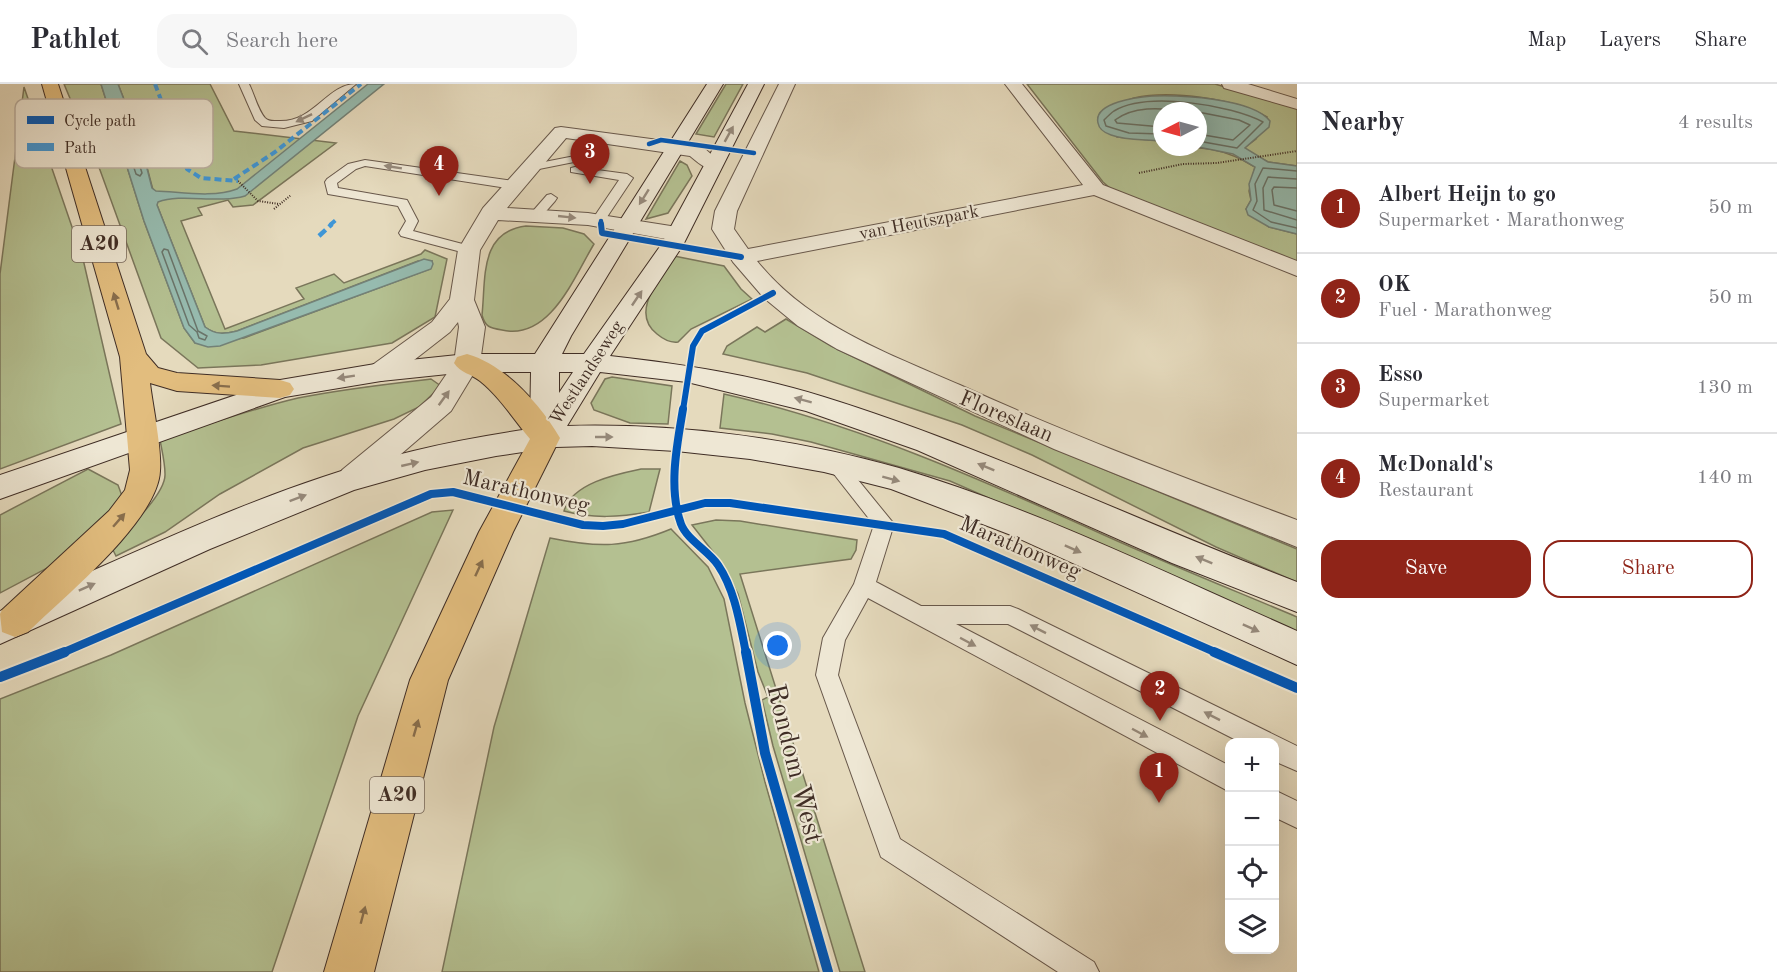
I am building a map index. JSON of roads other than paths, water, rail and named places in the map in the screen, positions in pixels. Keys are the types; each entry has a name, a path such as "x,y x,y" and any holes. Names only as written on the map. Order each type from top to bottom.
{"highway":[{"name":"A20","path":"50,84 55,99"},
{"name":"A20","path":"76,168 133,357 141,436"},
{"path":"133,357 148,374 177,382 280,390"},
{"path":"467,363 489,374 511,396 545,438"},
{"path":"8,624 114,527 140,494 144,470 141,436"},
{"name":"A20","path":"349,972 360,922 429,680 496,532 545,438"}],"main road":[{"name":"Westlandseweg","path":"545,438 546,362 558,336 715,84"},
{"name":"Westlandseweg","path":"545,438 592,363 662,260 756,84"},
{"name":"Floreslaan","path":"787,84 726,211 723,229 741,257 773,293 801,316 849,345 977,405 1297,534"},
{"path":"1013,84 1096,189 1297,269"},
{"path":"1230,84 1297,104"},
{"path":"353,478 441,404 467,363 472,327 462,300 469,250 491,213 561,132 696,151 712,164"},
{"name":"van Heutszpark","path":"741,257 1096,189"},
{"path":"491,213 544,206 598,220 677,234"},
{"path":"381,372 441,327 462,300"},
{"path":"0,487 141,436 280,390 381,372 467,363 592,363 687,373 813,403 928,443 1184,553 1297,597"},
{"name":"Marathonweg","path":"8,624 211,534 353,478 457,453 545,438 607,436 678,440 746,448 835,464 927,489 1014,523 1297,648"}],"lane":[{"path":"244,84 260,118 266,124 284,125 308,118 351,84"},
{"path":"598,220 627,178 572,173 600,137"},
{"path":"529,168 585,157"},
{"path":"469,250 406,233 412,221 403,203 332,191 331,182 352,166 365,163 513,185"},
{"path":"835,464 884,524 864,586 834,638 827,675 890,848 1084,972"},
{"path":"864,586 1225,777"},
{"path":"916,615 1010,615 1256,738"},
{"path":"1279,750 1297,759"},
{"path":"1279,805 1297,815"}],"water":[{"path":"101,84 118,84 124,99 106,99"},
{"path":"368,84 384,84 245,196 223,199 167,199 158,202 157,205 205,327 220,333 237,331 424,259 432,261 433,264 431,269 220,346 208,347 195,343 184,328 144,221 127,168 147,168 152,188 156,191 208,194 228,192 237,189"},
{"path":"1152,96 1196,97 1232,103 1261,113 1270,121 1269,127 1245,148 1268,162 1297,166 1297,234 1269,227 1248,215 1246,209 1251,200 1249,184 1255,167 1233,154 1207,149 1207,102 1153,102 1153,140 1117,137 1100,127 1098,116 1102,110 1109,105 1128,99"}],"place":[{"name":"Esso","path":"590,184"},
{"name":"McDonald's","path":"439,196"},
{"name":"OK","path":"1160,721"},
{"name":"Albert Heijn to go","path":"1159,803"}]}
